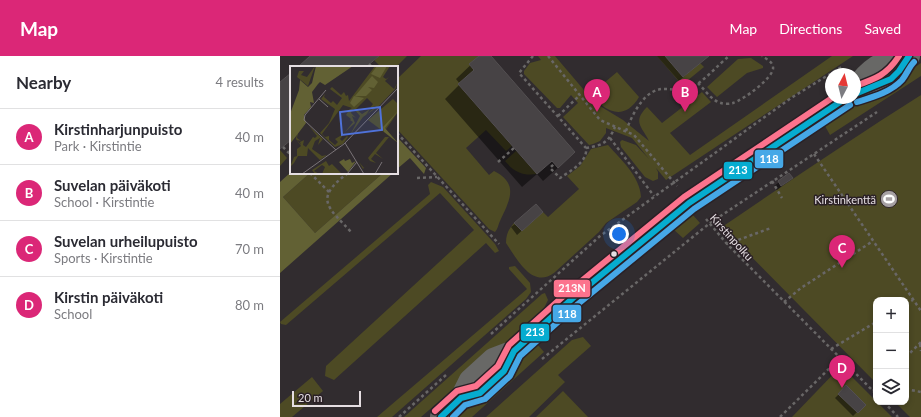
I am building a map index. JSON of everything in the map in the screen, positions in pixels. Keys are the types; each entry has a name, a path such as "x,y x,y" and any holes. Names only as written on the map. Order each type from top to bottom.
{"street":[{"path":"861,81 865,75 890,59 908,57"},
{"path":"861,92 874,89 899,72 908,57"},
{"path":"441,417 461,398 480,393 504,371 514,351 573,298 690,203 837,104"}],"path":[{"path":"533,56 520,73 586,148"},
{"name":"Kirstinpolku","path":"548,56 600,120 634,135 690,203 710,223 727,244 873,390"},
{"path":"626,131 634,112 656,90 664,89 681,91 690,89 729,56"},
{"path":"698,83 715,101 722,103 733,103 747,95 768,78 772,72 773,66 769,60 762,56"},
{"path":"558,116 580,95"},
{"path":"538,362 710,223 883,108"},
{"path":"586,148 598,146 610,138 615,126"},
{"path":"398,134 499,244"},
{"path":"610,138 654,196"},
{"path":"283,146 290,154"},
{"path":"498,162 514,148"},
{"path":"554,164 550,168 560,178 579,165 584,158 586,148"},
{"path":"814,154 921,311"},
{"path":"311,174 330,192"},
{"path":"347,174 334,183 326,197 328,207 352,233"},
{"path":"417,178 437,177"},
{"path":"772,181 782,198"},
{"path":"727,244 771,228"},
{"path":"784,302 801,288 873,241"},
{"path":"909,302 913,300"},
{"path":"831,349 873,324"},
{"path":"921,343 921,351"},
{"path":"909,354 921,343"},
{"path":"780,417 840,358"},
{"path":"909,390 921,392"},
{"path":"887,405 898,417"}],"shaded area":[{"path":"379,56 407,56 397,66 380,66 374,60"},
{"path":"421,56 479,56 469,64 474,70 458,84 512,146 506,151 486,130 466,148 489,175 494,171 507,181 510,187 507,207 495,232 489,229 398,130 398,78"},
{"path":"538,56 555,56 595,103 623,120 649,141 641,128 639,121 642,112 647,107 662,123 702,92 711,102 670,133 690,155 832,56 853,56 835,68 825,68 825,75 666,180 656,168 658,172 658,179 653,181 645,177 621,147 620,142 622,140 636,145 649,159 632,138 606,128 606,133 600,141 589,145 563,117 578,103 571,95 560,108 557,108 524,74 524,71 530,63 541,60"},
{"path":"657,56 665,56 683,77 700,63 704,67 682,85"},
{"path":"751,58 763,66 763,68 747,73 717,97 707,87 738,59"},
{"path":"921,63 921,76 830,135 825,126 859,104 861,104 861,102"},
{"path":"617,72 639,97 633,105 621,112 615,112 602,106 591,94"},
{"path":"921,95 921,417 910,417 898,405 909,405 909,297 873,297 873,380 722,227 870,127"},
{"path":"398,138 426,168 424,174 410,158 398,168"},
{"path":"608,145 634,175 640,189 641,197 637,202 606,223 599,232 554,273 546,277 532,275 520,264 506,243 509,230 514,223 522,231 543,212 548,217 579,189 567,176 580,166 591,149"},
{"path":"280,150 287,158 280,166"},
{"path":"516,151 537,174 523,174 508,165 505,161"},
{"path":"290,173 309,174 283,197 315,233 382,174 392,174 280,273 280,182"},
{"path":"309,174 382,174 315,233 283,197"},
{"path":"431,182 443,187 495,244 499,251 495,253 486,243 334,380 325,376 326,366 474,230 440,193 286,325 281,324 280,322 430,194 428,185"},
{"path":"692,214 700,223 683,238 673,229"},
{"path":"515,266 530,283 531,292 526,299 392,417 377,417 527,289 509,269 509,267"},
{"path":"545,293 548,300 542,312 421,417 404,417 542,294"},
{"path":"583,337 591,346 558,375 565,382 529,417 486,417 572,340"},
{"path":"537,344 544,352 472,417 458,417"},
{"path":"841,366 873,398 873,405 880,405 892,417 792,417","holes":["846,386 866,405 858,413"]},
{"path":"312,377 323,391 292,417 280,417 280,404"},
{"path":"563,391 588,417 536,417"}],"building":[{"path":"310,56 379,56 367,66 299,66"},
{"path":"479,56 491,56 575,152 558,168 552,161 537,174 458,84 474,70 469,64"},
{"path":"665,56 709,56 683,77"},
{"path":"290,74 290,141 280,149 280,82"},
{"path":"789,173 793,178 781,186 778,181"},
{"path":"536,204 543,212 522,231 514,223"},
{"path":"846,385 866,405 858,413 838,394"}],"transit line":[{"name":"213N","path":"861,84 880,76 890,68 899,56"},
{"name":"213","path":"861,92 891,79 899,71 909,56"},
{"name":"118","path":"861,101 893,88 902,80 914,62"},
{"name":"213N","path":"435,411 457,391 476,386 498,366 509,345 568,292 684,197 825,103"},
{"name":"213","path":"441,417 461,398 480,393 504,371 514,351 573,298 689,203 837,104"},
{"name":"118","path":"453,417 465,405 485,399 510,376 520,356 578,304 694,209 850,105"}],"place":[{"name":"Kirstinharjunpuisto","path":"597,112"},
{"name":"Suvelan päiväkoti","path":"685,112"},
{"name":"Kirstinkenttä","path":"889,199"},
{"name":"Suvelan urheilupuisto","path":"842,268"},
{"name":"Kirstin päiväkoti","path":"842,388"}]}
